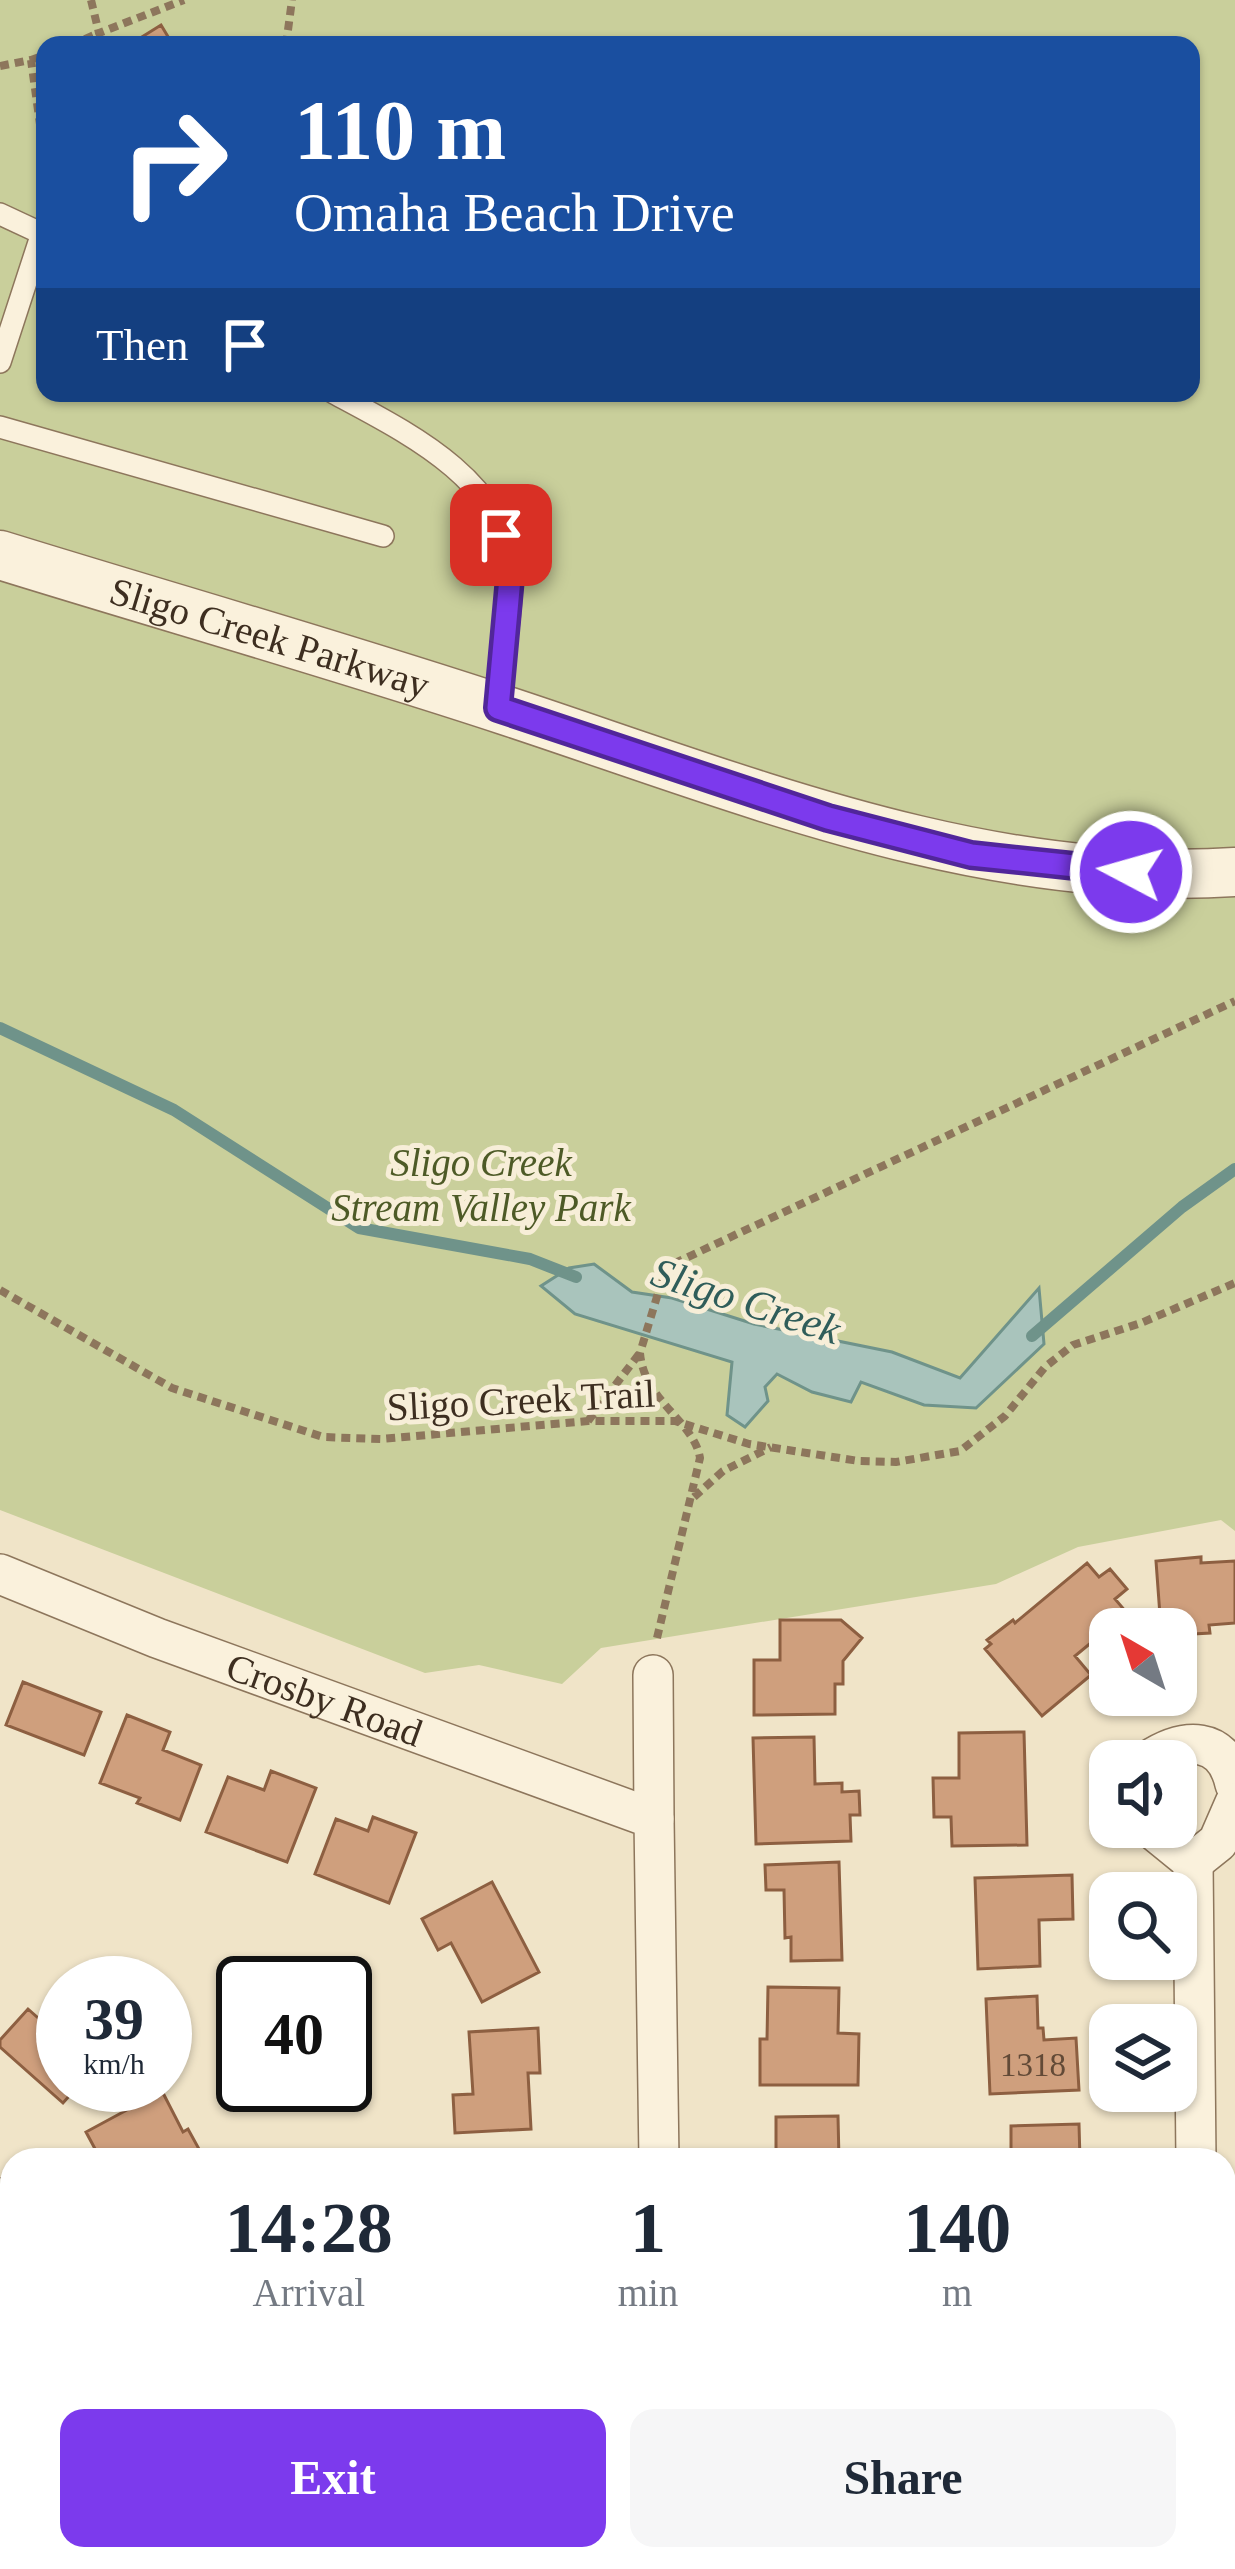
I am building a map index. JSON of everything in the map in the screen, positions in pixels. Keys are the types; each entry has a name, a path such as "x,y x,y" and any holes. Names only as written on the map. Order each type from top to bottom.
{"street":[{"name":"Sligo Creek Parkway","path":"0,555 498,708 828,818 971,855 1172,876 1235,872"},
{"name":"Crosby Road","path":"0,1574 157,1638 654,1819"},
{"path":"653,1675 659,2148"},
{"path":"1197,1744 1226,1759 1235,1784"},
{"path":"1192,1862 1218,1842 1235,1803"},
{"path":"1175,1848 1192,1862 1196,2148"}],"lane":[{"path":"0,214 36,231"},
{"path":"0,362 36,255"},
{"path":"351,402 426,443 490,503 511,567 498,708"},
{"path":"0,427 383,536"}],"path":[{"path":"91,0 99,33"},
{"path":"92,36 184,0"},
{"path":"287,36 292,0"},
{"path":"0,66 36,58"},
{"path":"31,60 36,96"},
{"path":"588,1421 640,1351 662,1280 674,1264 1235,1001"},
{"name":"Sligo Creek Trail","path":"0,1290 172,1388 323,1437 381,1438 588,1421 675,1421 772,1447 878,1461 927,1459 960,1451 1005,1416 1045,1367 1073,1345 1141,1323 1235,1283"},
{"path":"640,1351 647,1382 699,1449 692,1499 655,1643 653,1675"},
{"path":"692,1499 723,1471 772,1447"}],"green space":[{"name":"Sligo Creek Stream Valley Park","path":"0,0 1235,0 1235,1531 1221,1520 1078,1547 996,1584 601,1648 562,1684 479,1665 425,1673 0,1510"}],"water":[{"path":"594,1264 632,1292 672,1298 754,1324 892,1352 960,1378 1039,1288 1044,1344 976,1408 924,1405 861,1382 851,1402 812,1392 777,1374 765,1387 768,1401 745,1427 727,1415 732,1362 575,1314 541,1286 569,1268"}],"building":[{"path":"161,25 168,36 143,36"},
{"path":"1201,1557 1201,1563 1235,1561 1235,1623 1209,1625 1210,1633 1197,1634 1197,1608 1159,1608 1156,1561"},
{"path":"1087,1563 1099,1577 1110,1569 1127,1589 1115,1599 1123,1608 1089,1608 1089,1644 1075,1656 1089,1677 1042,1716 985,1649 991,1644 987,1640 1013,1620 1015,1623"},
{"path":"780,1620 841,1620 862,1638 843,1661 843,1684 835,1684 835,1714 754,1715 754,1660 780,1660"},
{"path":"23,1682 101,1712 84,1755 6,1725"},
{"path":"127,1715 170,1732 163,1750 201,1765 180,1820 100,1783"},
{"path":"1024,1732 1027,1845 952,1846 951,1817 934,1817 933,1778 959,1778 959,1733"},
{"path":"814,1737 815,1784 842,1783 842,1792 859,1791 860,1815 850,1815 851,1841 756,1844 753,1738"},
{"path":"271,1771 316,1788 287,1862 206,1832 228,1777 264,1790"},
{"path":"373,1817 416,1833 389,1903 315,1874 336,1819 368,1831"},
{"path":"839,1862 842,1960 791,1961 791,1937 785,1938 784,1890 766,1890 765,1865"},
{"path":"1072,1875 1073,1919 1039,1920 1040,1966 978,1969 975,1878"},
{"path":"492,1882 539,1972 482,2002 451,1943 438,1950 422,1919"},
{"path":"768,1987 839,1988 838,2033 859,2034 858,2085 760,2085 760,2039 767,2039"},
{"path":"1037,1996 1038,2028 1043,2028 1044,2040 1076,2038 1079,2090 990,2094 986,1999"},
{"path":"28,2009 36,2016 36,2079 0,2047 0,2040"},
{"path":"538,2028 540,2073 528,2073 531,2129 455,2133 453,2095 473,2094 469,2032"},
{"path":"123,2112 173,2112 198,2148 95,2148 86,2132"},
{"path":"838,2116 839,2148 776,2148 776,2117"},
{"path":"1079,2124 1080,2148 1011,2148 1011,2126"}],"waterway":[{"name":"Sligo Creek","path":"0,1028 174,1110 359,1228 530,1259 576,1277"},
{"name":"Sligo Creek","path":"1032,1336 1182,1207 1235,1169"}],"route":[{"path":"501,535 511,567 498,708 828,818 971,855 1131,872"}]}
